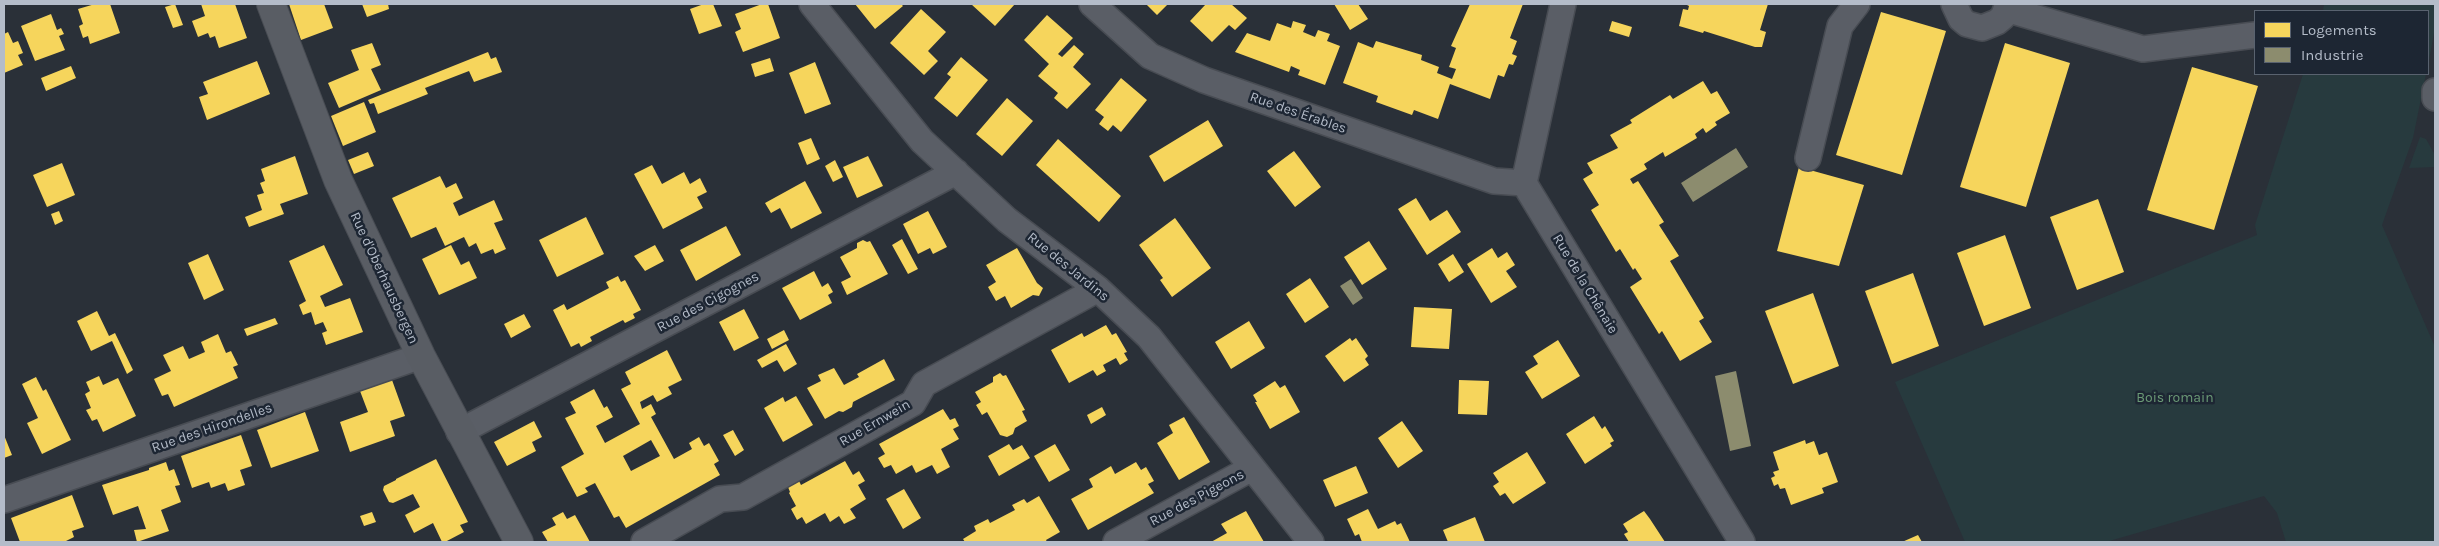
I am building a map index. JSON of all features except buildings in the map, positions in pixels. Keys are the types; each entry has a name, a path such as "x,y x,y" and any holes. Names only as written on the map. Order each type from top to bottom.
{"street":[{"name":"Rue d'Oberhausbergen","path":"271,4 338,180 421,356 459,432 519,542"},
{"name":"Rue des Jardins","path":"812,4 922,140 1007,220 1098,289 1149,337 1311,542"},
{"name":"Rue des Érables","path":"1092,4 1150,56 1204,80 1494,181 1524,183"},
{"path":"1524,183 1563,4"},
{"path":"1808,158 1840,26 1857,4"},
{"path":"1954,4 1961,19 1974,27 1982,28 1997,22 2007,6 2143,49 2254,35"},
{"path":"2435,91 2435,98"},
{"name":"Rue des Cigognes","path":"459,432 956,172"},
{"name":"Rue de la Chênaie","path":"1524,183 1742,542"},
{"name":"Rue Ernwein","path":"644,542 720,499 743,497 896,413 912,403 924,384 1098,289"},
{"name":"Rue des Hirondelles","path":"4,500 421,356"},
{"name":"Rue des Pigeons","path":"1116,542 1252,468"}],"green space":[{"path":"2324,4 2435,4 2435,28 2429,60 2429,10 2323,10"},
{"name":"Bois romain","path":"2303,75 2426,75 2413,138 2382,225 2435,347 2435,542 2286,542 2277,513 2264,496 2106,542 1965,542 1895,382 2257,235 2255,225"},
{"path":"2420,137 2426,139 2435,155 2435,167 2409,168"}]}
